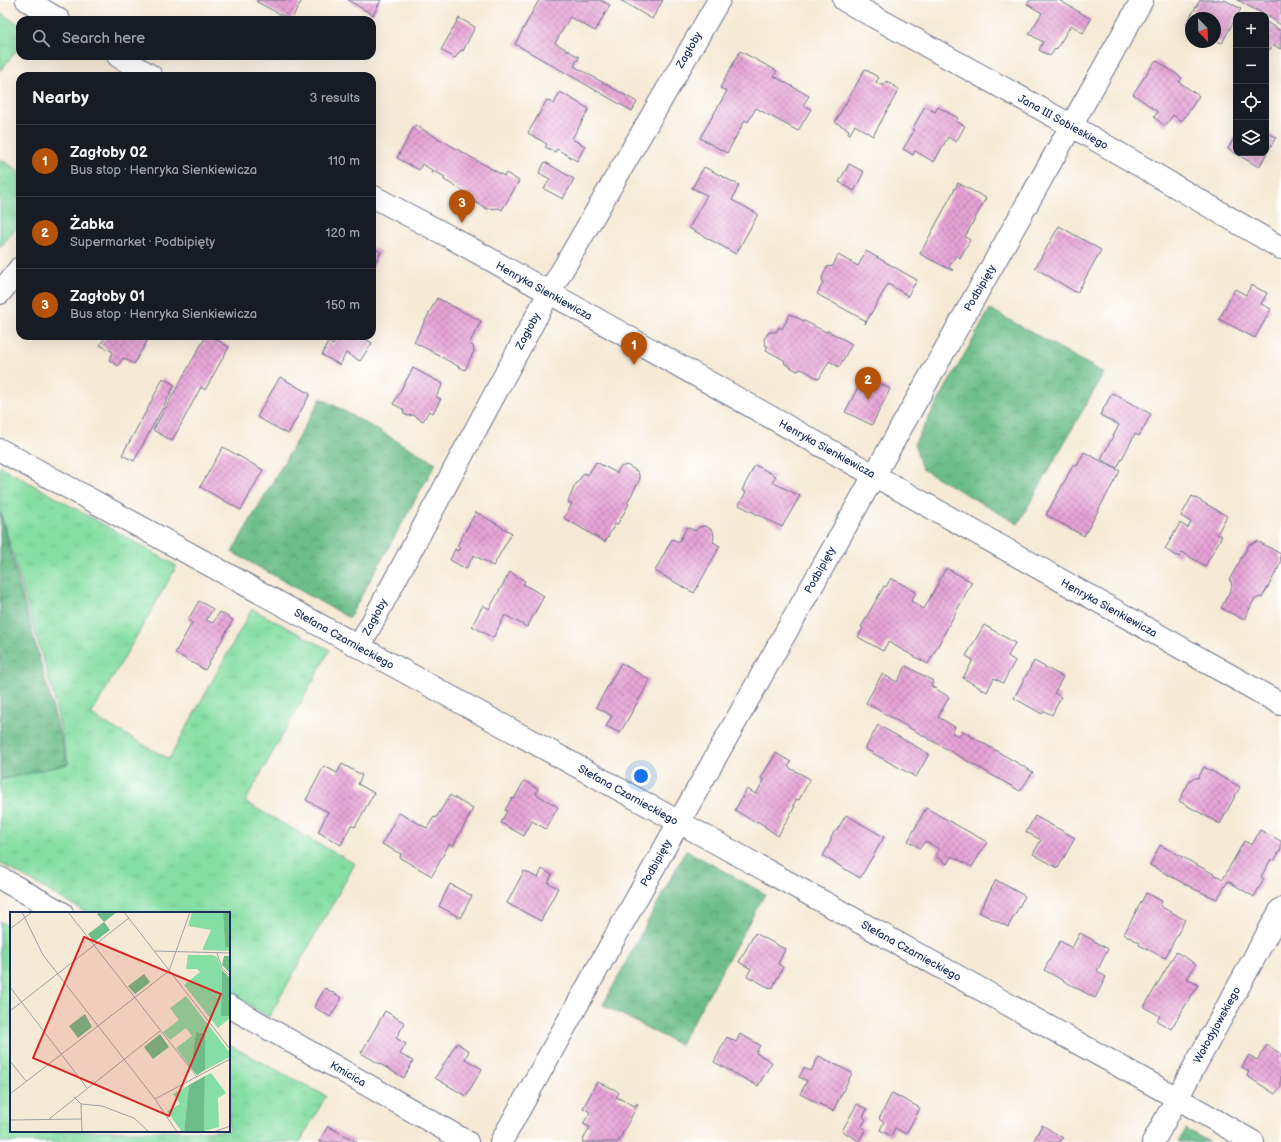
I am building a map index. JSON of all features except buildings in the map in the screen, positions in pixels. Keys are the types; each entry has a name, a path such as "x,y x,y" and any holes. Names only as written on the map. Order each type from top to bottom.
{"street":[{"path":"27,0 53,16"},
{"name":"Zagłoby","path":"358,647 548,293 719,0"},
{"name":"Jana III Sobieskiego","path":"844,0 1072,126 1281,248"},
{"name":"Podbipięty","path":"501,1142 873,475 1142,0"},
{"path":"125,60 144,72"},
{"name":"Henryka Sienkiewicza","path":"376,198 452,238 1281,704"},
{"path":"0,293 16,273"},
{"name":"Stefana Czarnieckiego","path":"0,450 679,822 1254,1142"},
{"path":"0,878 60,912"},
{"name":"Wołodyjowskiego","path":"1153,1142 1281,909"},
{"name":"Kmicica","path":"230,1007 467,1142"}],"green space":[{"path":"0,13 16,23 16,51 0,71"},
{"path":"0,159 16,169 16,228 0,248"},
{"path":"990,309 1104,373 1018,524 922,469 914,444"},
{"path":"321,398 436,463 349,618 232,552"},
{"path":"0,466 177,566 91,715 169,759 252,609 330,650 245,802 355,864 269,1017 230,995 230,912 85,912 0,863 0,780 68,763 53,694 0,510"},
{"path":"0,513 68,764 0,780"},
{"path":"686,850 765,894 680,1045 603,1005"},
{"path":"0,921 10,926 10,1132 230,1132 230,1046 326,1096 300,1142 0,1142"},
{"path":"1186,1129 1209,1142 1178,1142"}],"place":[{"name":"Zagłoby 01","path":"462,223"},
{"name":"Zagłoby 02","path":"634,365"},
{"name":"Żabka","path":"868,400"}]}
